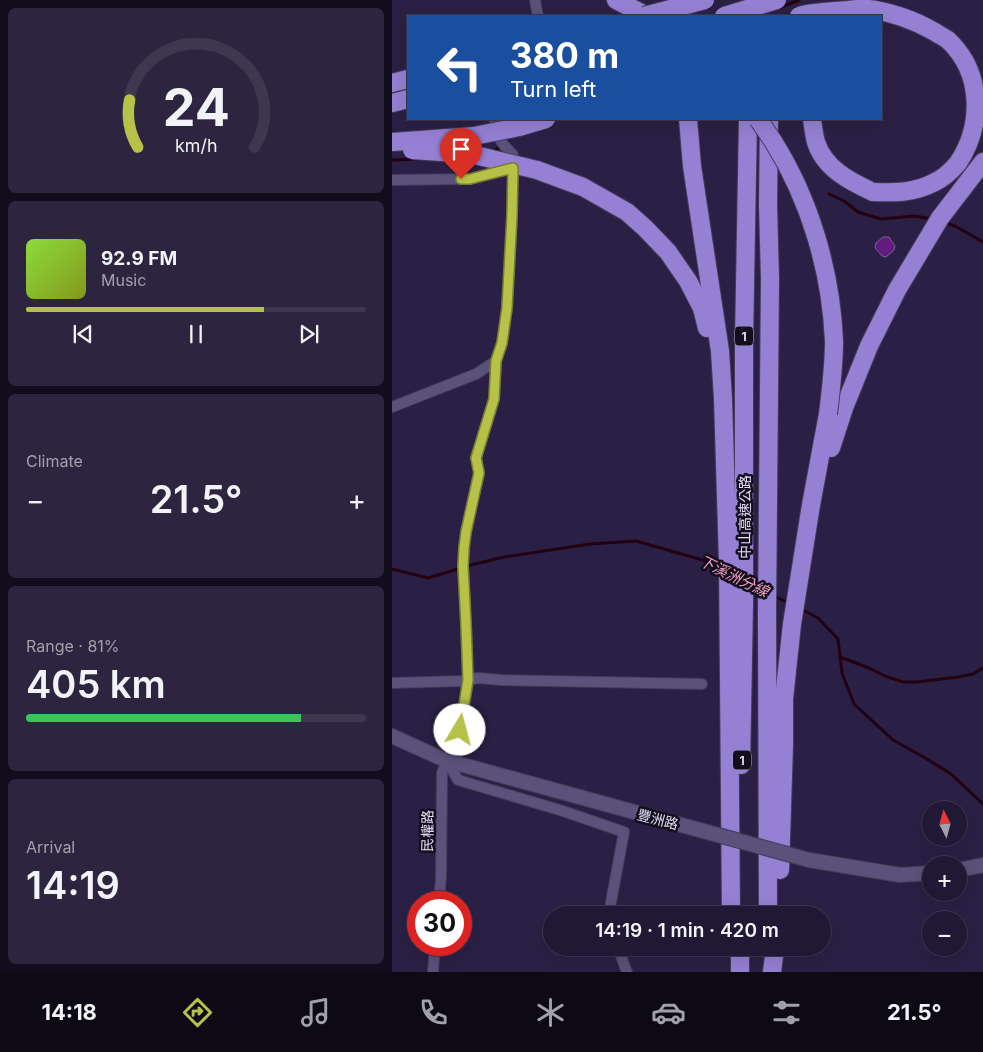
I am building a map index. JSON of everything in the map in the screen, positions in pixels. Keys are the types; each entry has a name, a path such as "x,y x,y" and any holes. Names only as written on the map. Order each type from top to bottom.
{"highway":[{"path":"616,0 644,15"},
{"path":"690,15 691,0"},
{"path":"650,15 704,0"},
{"path":"748,0 748,15"},
{"path":"769,0 769,15"},
{"path":"727,15 776,0"},
{"path":"827,15 830,0"},
{"path":"803,15 866,8 903,16 926,27 947,40 966,61 974,76 979,103 979,122 973,141 965,155 951,171 937,182 917,190 894,193 872,192 852,183 836,171 824,158 816,142 812,120"},
{"path":"392,83 407,79"},
{"path":"392,103 407,100"},
{"path":"392,142 474,136 543,120"},
{"path":"688,120 693,175 720,352 736,557"},
{"name":"中山高速公路","path":"740,906 736,557 744,350 748,120"},
{"path":"759,120 780,152 795,181 806,207 823,265 830,302 834,341 832,377 836,411"},
{"name":"中山高速公路","path":"768,906 769,120"},
{"path":"392,149 471,154 537,170 583,187 626,212 645,228 668,252 688,281 702,308 723,399"},
{"path":"778,906 784,699 792,624 801,565 836,411 897,290 940,218 982,162"},
{"path":"731,906 736,604"},
{"path":"731,956 731,972"},
{"path":"740,956 740,972"},
{"path":"768,956 768,972"},
{"path":"772,972 774,956"}],"street":[{"path":"534,0 538,15"},
{"path":"392,180 470,179 513,168 513,156 502,144 493,128 496,120"},
{"name":"民權路","path":"439,891 442,773 460,730 468,680 463,566 464,548 479,473 476,458 494,399 496,361 502,343 507,308 513,168"},
{"path":"392,407 476,374 496,361"},
{"path":"392,682 462,682 478,678 702,684"},
{"name":"豐洲路","path":"392,736 448,761 809,860 900,875 922,874"},
{"path":"448,761 458,780 563,810 624,832 611,906"},
{"path":"967,868 982,866"},
{"path":"433,972 434,956"},
{"path":"621,956 627,972"}],"building":[{"path":"883,237 889,237 895,246 894,250 886,257 882,256 875,248 876,243"}],"waterway":[{"path":"781,7 799,0"},
{"path":"492,153 507,141"},
{"path":"392,160 420,159"},
{"path":"829,194 844,201 858,212 881,219 915,216 932,219"},
{"path":"943,222 955,226 983,242"},
{"name":"下溪洲分線","path":"392,569 428,578 504,557 590,544 636,541 706,561 722,569"},
{"name":"下溪洲分線","path":"750,583 762,589"},
{"name":"下溪洲分線","path":"772,595 789,603"},
{"name":"下溪洲分線","path":"801,609 818,618 838,639 842,673 854,704 893,740 951,774 983,804"},
{"path":"840,657 903,682 958,677 973,674 983,668"}],"route":[{"path":"460,730 468,680 463,566 464,548 479,473 476,458 494,399 496,361 502,343 507,308 513,168 470,179 461,179"}]}
